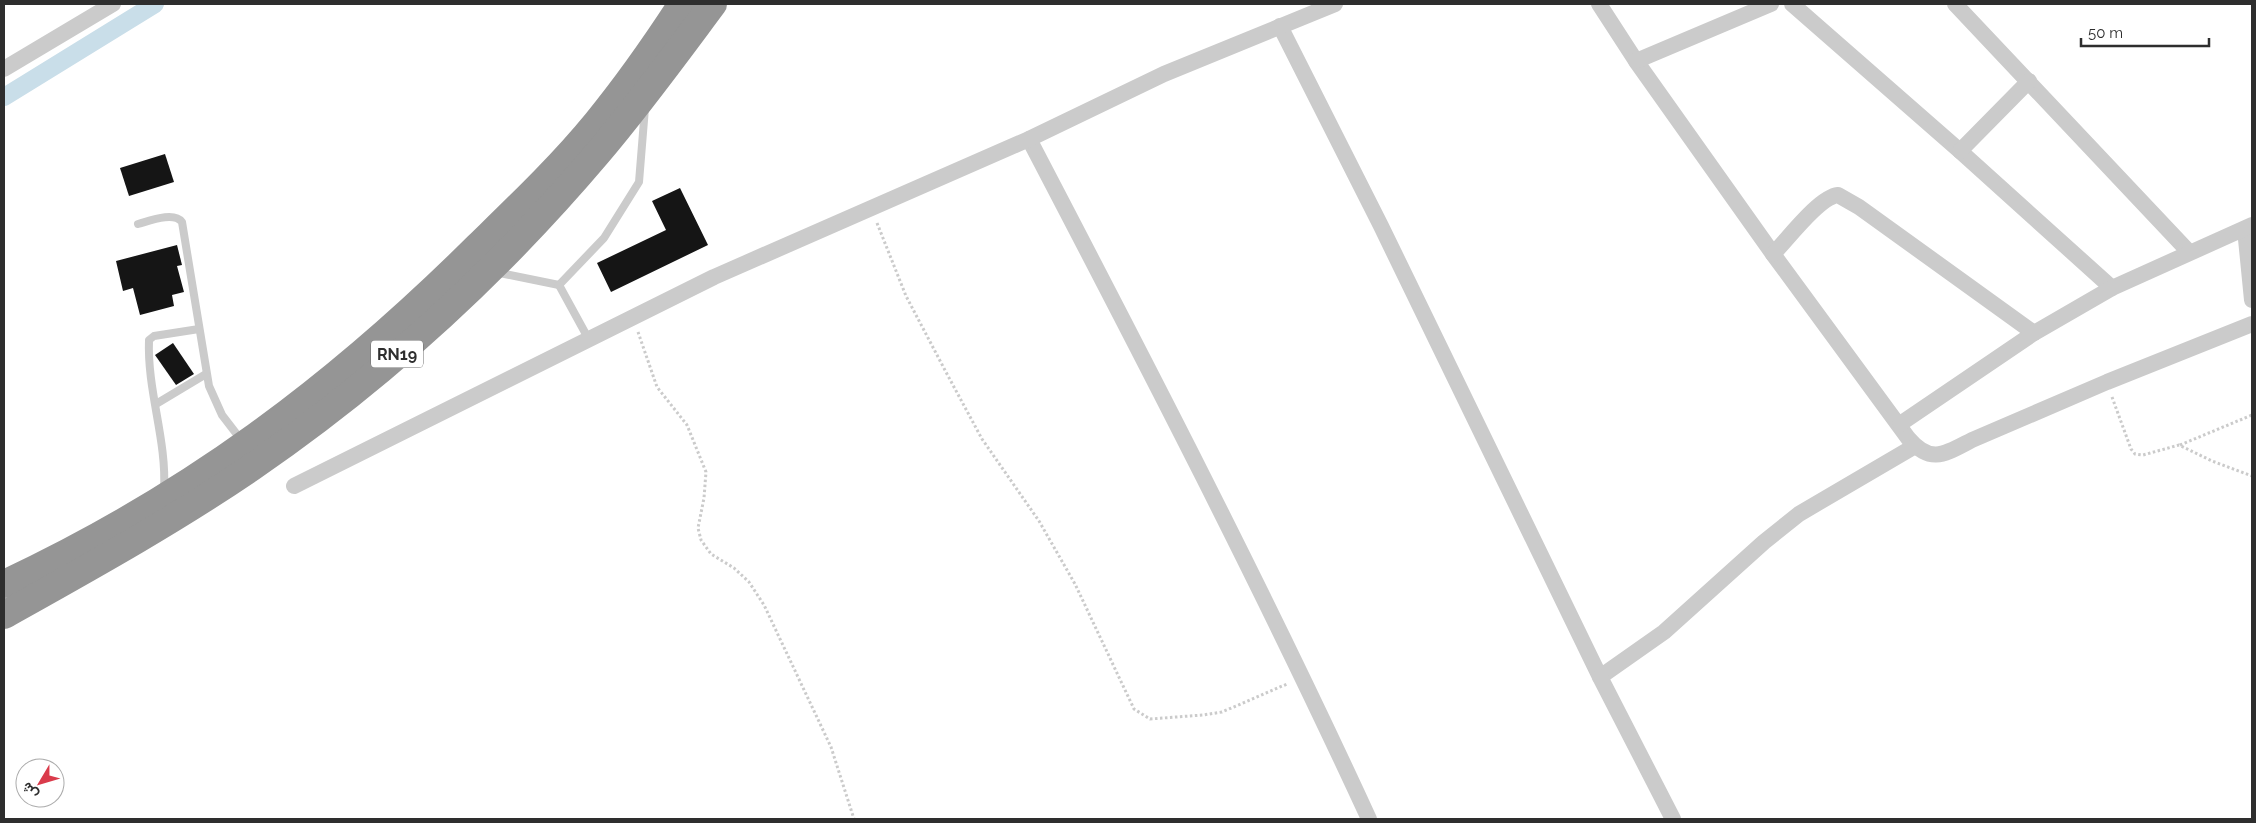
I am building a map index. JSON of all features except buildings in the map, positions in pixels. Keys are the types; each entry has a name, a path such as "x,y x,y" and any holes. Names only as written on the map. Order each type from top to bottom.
{"highway":[{"name":"RN19","path":"4,584 103,536 164,500 246,446 322,389 420,303 552,172 597,123 642,65 682,4"},
{"name":"RN19","path":"4,615 146,535 254,466 379,370 488,271 566,189 646,93 713,4"}],"street":[{"path":"4,69 113,4"},
{"path":"294,486 714,276 1029,138 1164,74 1336,4"},
{"path":"1600,4 1636,61 1773,254 1915,446 1932,456 1940,455 2107,382 2252,324"},
{"path":"1636,61 1770,4"},
{"path":"1792,4 1960,150 2112,288"},
{"path":"1955,4 2189,252"},
{"path":"1280,26 1381,226 1600,677 1673,819"},
{"path":"1960,150 2028,81"},
{"path":"1029,138 1142,358 1302,678 1369,819"},
{"path":"1773,254 1818,207 1833,196 1838,195 1859,207 2034,333"},
{"path":"1900,424 2034,333 2112,288 2189,252 2249,227 2252,300"},
{"path":"1600,677 1664,632 1764,542 1799,514 1915,446"}],"lane":[{"path":"559,285 604,238 639,182 646,93"},
{"path":"138,224 172,217 179,218 182,222 206,374 216,405 246,446"},
{"path":"488,271 559,285"},
{"path":"559,285 588,338"},
{"path":"164,500 165,457 156,404 150,340 154,336 199,329"},
{"path":"156,404 206,374"}],"path":[{"path":"871,208 906,296 942,365 982,439 1039,521 1075,584 1136,712 1146,718 1165,719 1222,712 1302,678"},
{"path":"631,317 646,351 652,376 657,386 687,424 706,472 704,498 698,528 701,540 711,554 734,568 749,582 764,605 831,746 854,819"},
{"path":"2107,382 2126,437 2135,454 2143,454 2179,445 2252,415"},
{"path":"2179,445 2212,461 2252,476"}],"waterway":[{"path":"4,97 155,4"}]}
